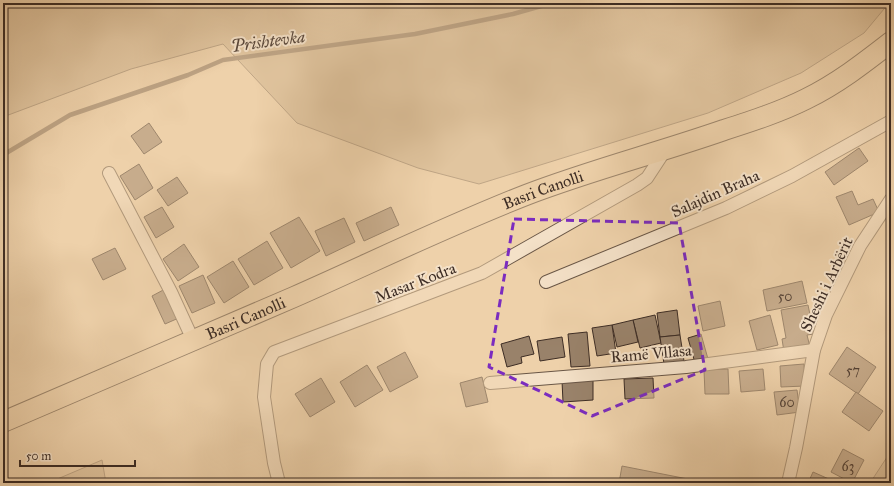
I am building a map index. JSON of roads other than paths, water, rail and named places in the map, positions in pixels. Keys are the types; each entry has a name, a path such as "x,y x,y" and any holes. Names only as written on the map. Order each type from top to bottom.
{"main road":[{"name":"Basri Canolli","path":"3,422 520,198 568,179 747,123 808,99 861,66 891,42"}],"street":[{"name":"Salajdin Braha","path":"546,282 726,208 792,176 891,121"},
{"name":"Masar Kodra","path":"279,483 274,463 264,397 267,364 274,352 482,273 637,186 647,178 666,149"},
{"name":"Basri Canolli","path":"109,173 171,292 193,340"},
{"name":"Sheshi i Arbërit","path":"788,483 798,441 814,350 826,315 860,246 891,199"},
{"name":"Ramë Vllasa","path":"490,383 686,367 814,350"}],"waterway":[{"name":"Prishtevka","path":"3,155 70,115 188,75 223,60 415,34 513,14 552,3"}]}
